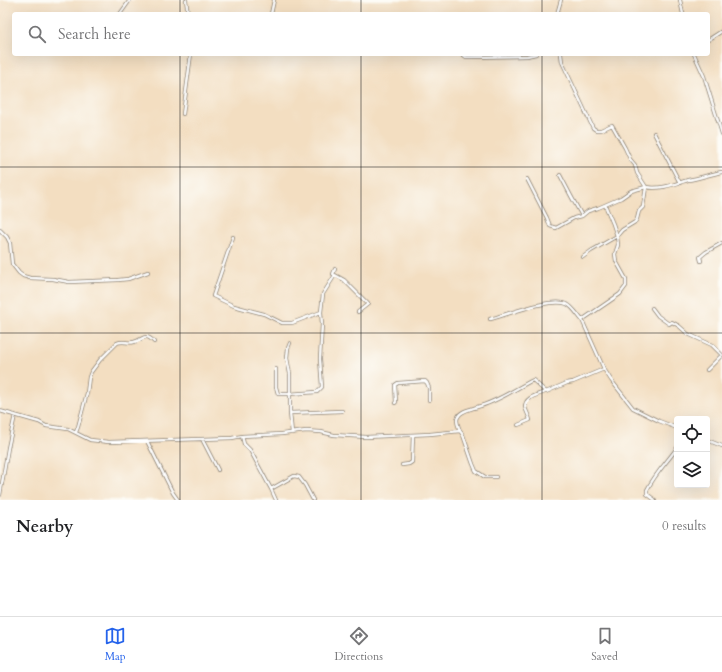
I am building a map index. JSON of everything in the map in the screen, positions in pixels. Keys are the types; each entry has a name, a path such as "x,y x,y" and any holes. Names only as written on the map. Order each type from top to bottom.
{"street":[{"path":"121,12 130,0"},
{"path":"186,0 188,12"},
{"path":"271,12 274,0"},
{"path":"558,12 561,0"},
{"path":"680,0 683,12"},
{"path":"710,39 722,31"},
{"path":"184,114 191,56"},
{"path":"465,56 527,56"},
{"path":"561,56 562,62 593,128 596,130 601,130 612,125 646,187 643,207 635,222 622,230 617,236 583,257"},
{"path":"695,56 704,76 722,133"},
{"path":"654,133 680,183"},
{"path":"527,180 550,226 556,228 574,218 582,216 588,211 621,198 631,191 646,187 653,189 722,172"},
{"path":"560,175 582,216"},
{"path":"582,320 620,294 626,286 626,278 616,261 615,254 618,245 617,236 605,205"},
{"path":"0,230 7,237 10,244 12,264 19,273 30,278 53,279 69,282 118,280 128,279 148,272"},
{"path":"233,237 213,296 234,306 264,314 282,322 292,323 321,312"},
{"path":"701,261 700,257 722,243"},
{"path":"276,369 276,387 278,394 317,392 322,387 320,359 322,324 321,312 323,294 335,275 333,274 335,269"},
{"path":"335,275 344,280 368,304 358,312"},
{"path":"490,319 541,304 559,301 568,304 582,320 604,369 633,408 674,427"},
{"path":"652,308 658,316 669,324 672,322 688,334 712,345 722,355 707,370"},
{"path":"76,432 87,392 89,377 94,367 117,343 133,343 144,337 151,339 154,342"},
{"path":"290,343 287,358 290,374 290,413 292,433"},
{"path":"518,425 530,420 525,406 526,402 530,398 604,369"},
{"path":"496,477 484,477 476,471 463,435 460,432 457,418 459,415 469,410 483,406 533,380 546,392"},
{"path":"394,403 396,402 395,385 398,383 425,381 429,388 429,400"},
{"path":"0,411 39,422 46,426 64,428 76,432 90,440 99,442 232,438 306,431 366,437 460,432"},
{"path":"290,413 342,411"},
{"path":"0,495 4,466 15,415"},
{"path":"402,464 409,464 412,462 413,435"},
{"path":"242,436 244,444 250,450 276,500"},
{"path":"202,439 218,470"},
{"path":"147,441 178,500"},
{"path":"710,441 722,446"},
{"path":"655,500 647,494 647,490 660,468 674,452"},
{"path":"271,489 294,476 299,477 313,500"}]}
